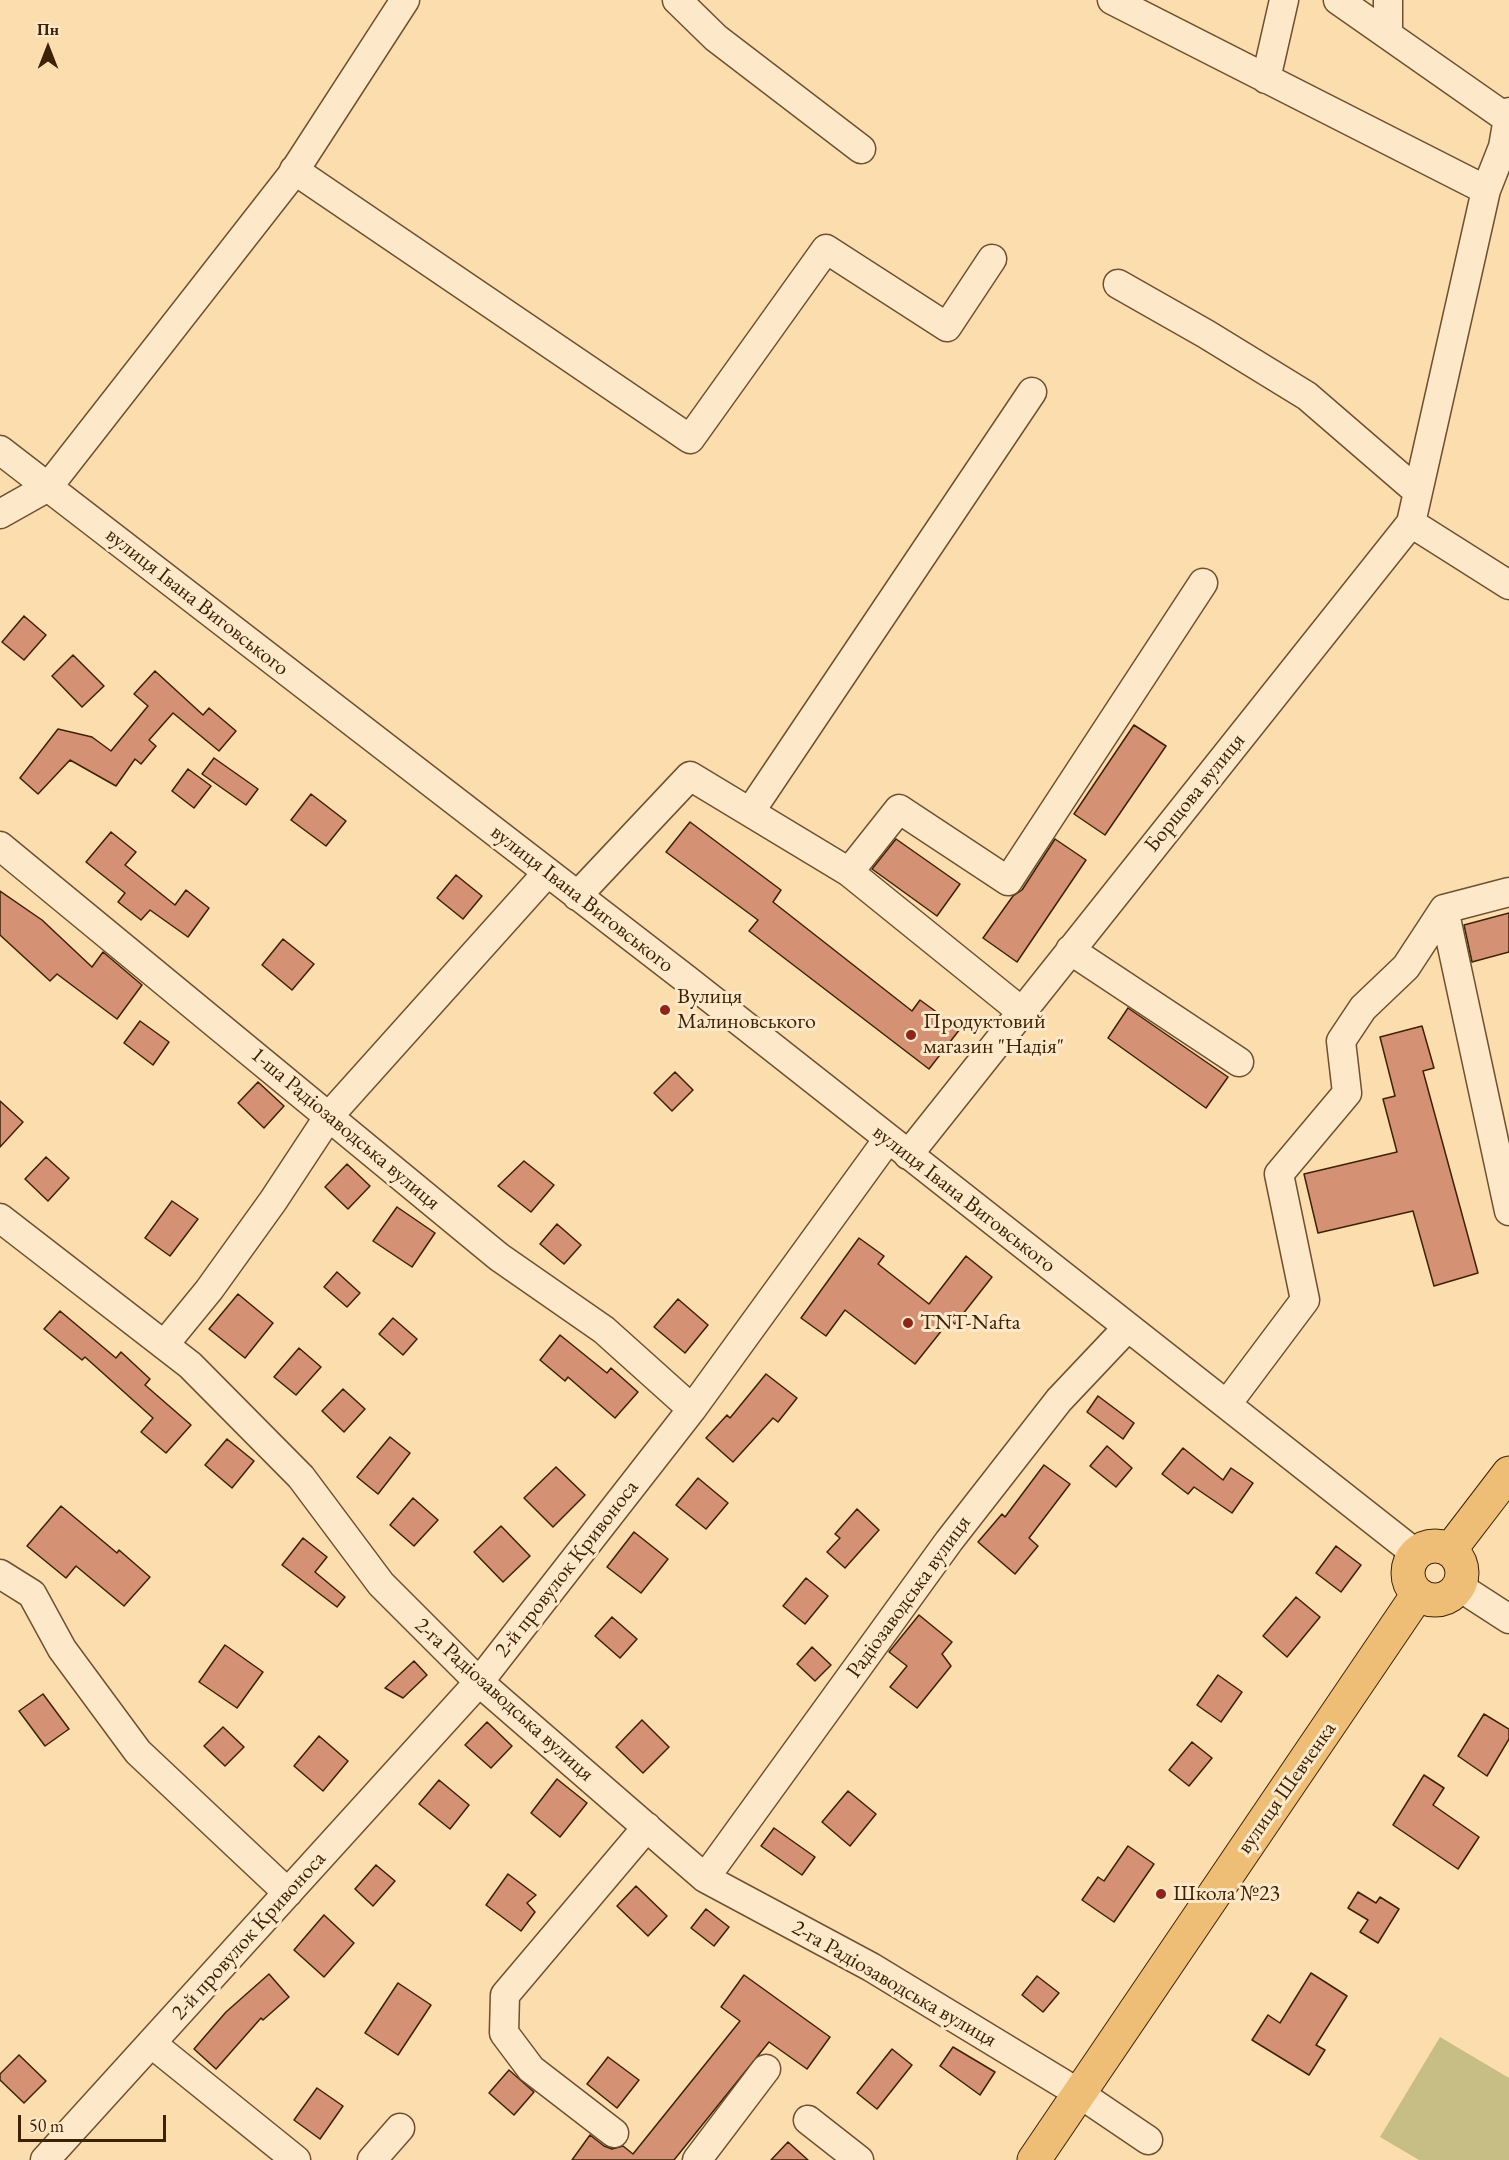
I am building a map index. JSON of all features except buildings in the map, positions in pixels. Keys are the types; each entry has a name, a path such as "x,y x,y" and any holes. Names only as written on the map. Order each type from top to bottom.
{"main road":[{"path":"1450,1550 1509,1473"},
{"path":"1430,1547 1450,1550 1461,1563 1463,1572 1458,1586 1450,1595 1440,1599 1418,1594 1408,1578 1415,1553 1430,1547"},
{"name":"вулиця Шевченка","path":"1034,2160 1418,1594"}],"street":[{"path":"677,0 716,38 861,149"},
{"path":"1112,0 1486,190"},
{"path":"1266,79 1284,0"},
{"path":"1338,0 1388,35 1507,131 1486,190 1411,523 1509,585"},
{"path":"1388,0 1388,35"},
{"path":"0,514 48,487 294,170 400,3"},
{"path":"294,170 690,439 826,249 947,327 992,259"},
{"path":"1118,284 1206,334 1307,396 1417,491"},
{"path":"750,812 1032,392"},
{"name":"вулиця Івана Виговського","path":"0,450 577,896 1415,1553"},
{"name":"Борщова вулиця","path":"898,1147 1021,1011 1411,523"},
{"path":"849,872 899,809 1008,881 1203,583"},
{"path":"577,896 690,776 849,872 1021,1011"},
{"name":"1-ша Радіозаводська вулиця","path":"0,846 499,1257 604,1330 692,1409"},
{"path":"164,1345 209,1290 273,1201 329,1116 547,873"},
{"path":"1227,1404 1305,1300 1279,1174 1347,1093 1341,1041 1363,1008 1406,967 1444,909 1509,892"},
{"path":"1444,909 1509,1211"},
{"path":"1070,950 1239,1062"},
{"name":"2-й провулок Кривоноса","path":"45,2160 479,1682 898,1147"},
{"name":"2-га Радіозаводська вулиця","path":"0,1218 190,1365 301,1477 381,1584 479,1682 705,1878 871,1967 1080,2094 1148,2140"},
{"name":"Радіозаводська вулиця","path":"705,1878 949,1541 1059,1400 1128,1327"},
{"path":"0,1574 32,1594 62,1649 138,1752 288,1893"},
{"path":"1458,1586 1509,1619"},
{"path":"614,2133 531,2069 504,2033 505,1995 646,1827"},
{"path":"152,2043 296,2160"},
{"path":"697,2160 766,2069"},
{"path":"808,2120 858,2160"},
{"path":"372,2160 400,2128"}],"shaded area":[{"path":"1440,2037 1509,2078 1509,2160 1419,2160 1380,2137"}],"place":[{"name":"Вулиця Малиновського","path":"665,1010"},
{"name":"Продуктовий магазин \"Надія\"","path":"911,1035"},
{"name":"TNT-Nafta","path":"908,1323"},
{"name":"Школа №23","path":"1161,1894"}]}
